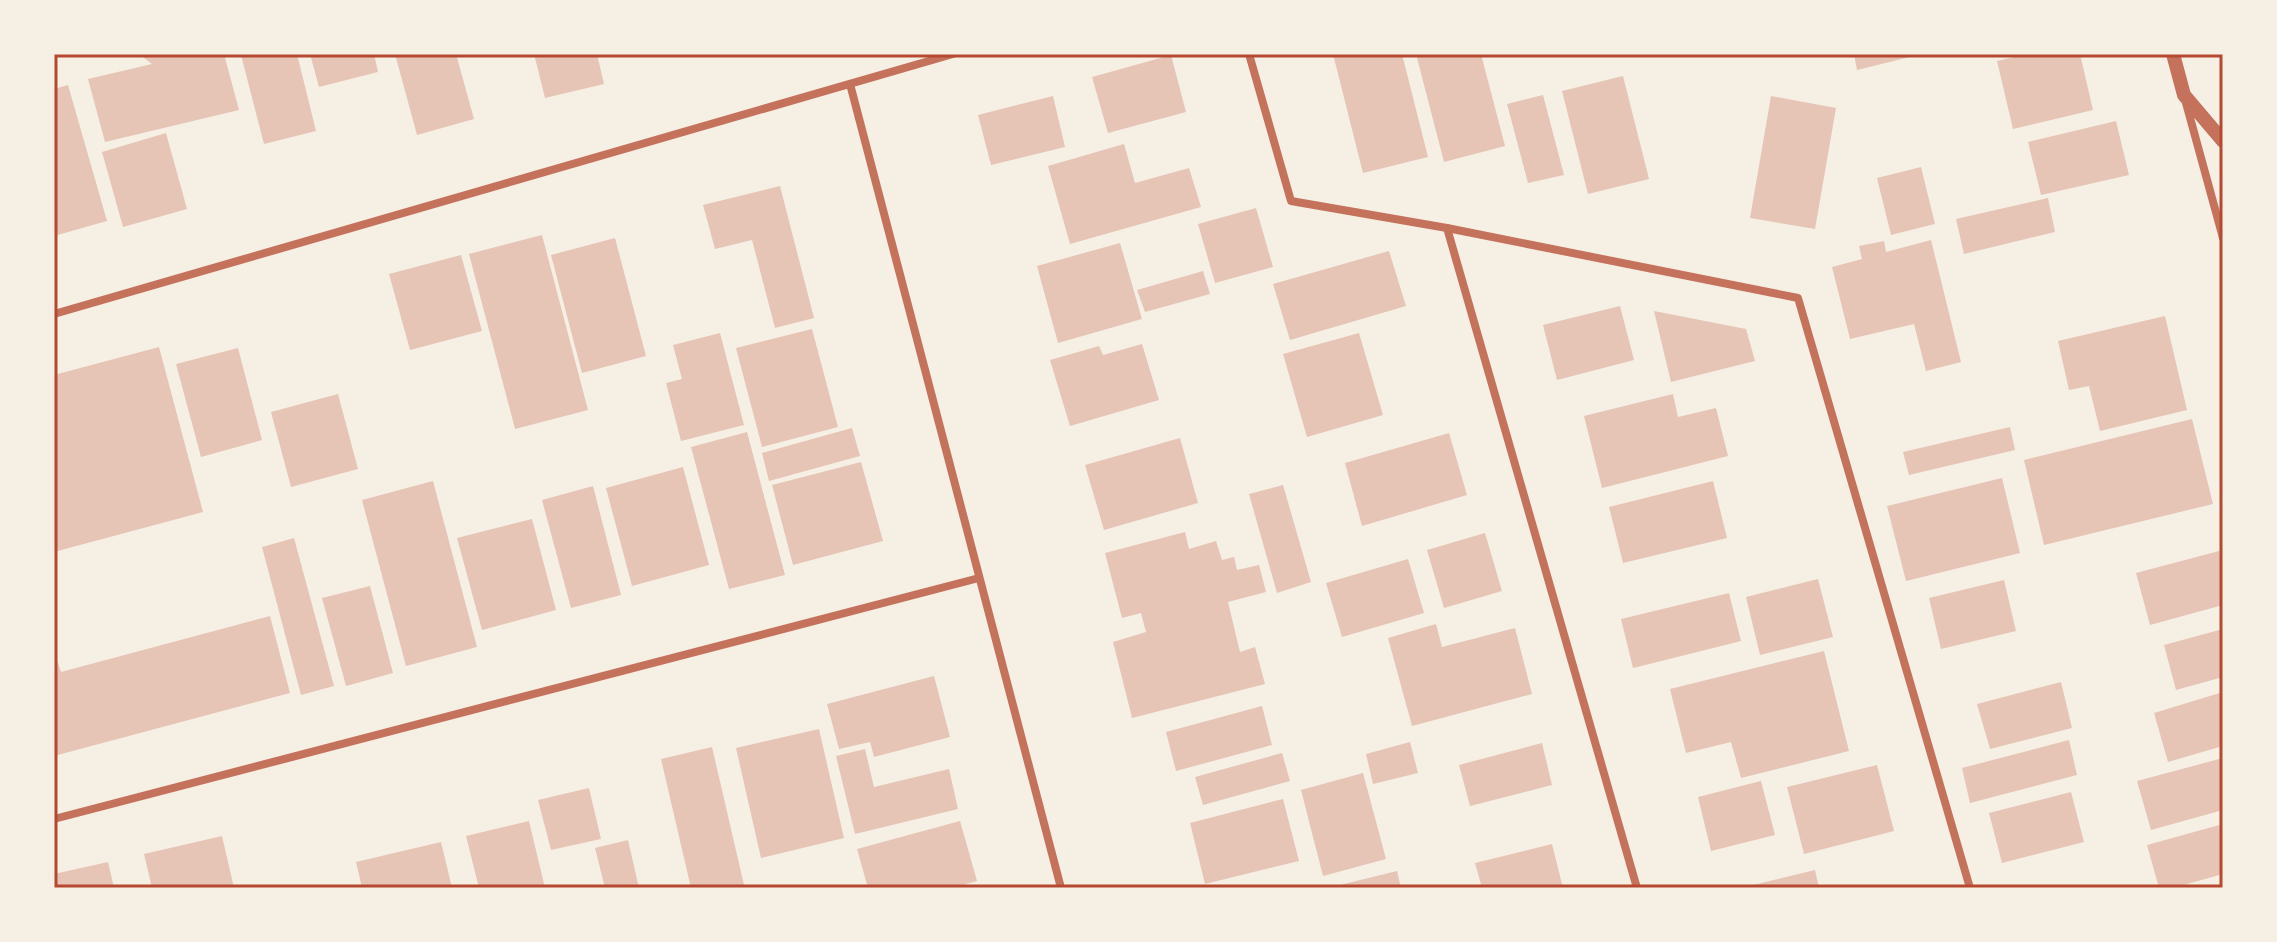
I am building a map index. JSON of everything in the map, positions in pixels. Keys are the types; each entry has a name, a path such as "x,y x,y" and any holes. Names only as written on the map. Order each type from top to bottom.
{"street":[{"path":"54,314 953,54"},
{"path":"1249,54 1291,201 1447,228 1798,298 1970,888"},
{"path":"2173,54 2223,238"},
{"path":"850,84 1061,888"},
{"path":"2184,95 2223,141"},
{"path":"1447,228 1637,888"},
{"path":"54,819 979,578"}],"building":[{"path":"139,54 224,54 239,110 105,142 88,79 152,64"},
{"path":"297,54 316,131 264,144 241,55"},
{"path":"310,54 374,54 378,72 319,87"},
{"path":"395,54 456,54 474,119 417,135"},
{"path":"534,54 597,54 604,84 545,98"},
{"path":"1333,54 1402,54 1428,157 1363,173"},
{"path":"1416,54 1481,54 1505,146 1444,162"},
{"path":"1854,54 1918,54 1918,55 1857,70"},
{"path":"2027,54 2080,54 2093,110 2013,129 1997,61"},
{"path":"1171,55 1186,112 1108,133 1092,77"},
{"path":"1623,76 1649,179 1588,194 1562,91"},
{"path":"68,85 107,221 54,236 54,89"},
{"path":"1543,95 1564,175 1528,183 1507,104"},
{"path":"1053,96 1065,147 991,165 978,115"},
{"path":"1771,96 1836,108 1815,229 1750,218"},
{"path":"2116,121 2129,175 2041,195 2028,142"},
{"path":"166,133 187,209 123,227 102,152"},
{"path":"1124,144 1135,183 1189,168 1201,207 1070,244 1048,166"},
{"path":"1921,167 1935,224 1891,235 1877,178"},
{"path":"780,186 814,318 775,328 752,240 715,249 703,205"},
{"path":"2048,198 2055,232 1964,254 1956,219"},
{"path":"1256,208 1273,267 1215,283 1198,224"},
{"path":"542,235 588,410 515,429 469,254"},
{"path":"615,238 646,356 582,373 551,255"},
{"path":"1931,240 1961,362 1926,371 1914,324 1850,339 1832,267 1862,259 1859,246 1884,241 1886,252"},
{"path":"1120,243 1142,319 1058,343 1037,266"},
{"path":"1389,251 1406,306 1290,340 1273,284"},
{"path":"461,255 482,331 410,350 389,274"},
{"path":"1203,271 1210,294 1145,312 1137,290"},
{"path":"1620,306 1634,360 1557,380 1543,325"},
{"path":"1654,311 1746,329 1755,361 1671,382"},
{"path":"2165,316 2187,410 2100,431 2089,386 2069,390 2058,341"},
{"path":"812,329 838,427 762,447 736,348"},
{"path":"720,333 744,425 681,441 666,383 682,379 673,345"},
{"path":"1359,333 1383,415 1307,437 1283,354"},
{"path":"1142,344 1159,400 1070,426 1050,360 1099,346 1103,355"},
{"path":"159,347 203,512 54,552 54,375"},
{"path":"238,348 262,440 201,457 176,364"},
{"path":"338,394 358,469 291,487 271,412"},
{"path":"1673,394 1678,417 1716,408 1728,456 1602,488 1584,416"},
{"path":"2192,419 2213,504 2044,545 2024,460"},
{"path":"2010,427 2015,450 1909,475 1903,452"},
{"path":"852,428 860,456 769,481 762,453"},
{"path":"747,432 785,575 729,589 691,447"},
{"path":"1449,433 1467,495 1362,526 1345,463"},
{"path":"1180,438 1198,503 1104,530 1085,465"},
{"path":"861,462 883,541 793,565 772,485"},
{"path":"683,467 709,565 632,586 606,488"},
{"path":"2002,478 2020,553 1906,581 1887,506"},
{"path":"433,481 477,647 406,666 362,500"},
{"path":"1713,481 1727,538 1623,563 1609,507"},
{"path":"1283,485 1311,582 1277,593 1249,494"},
{"path":"593,486 621,595 571,608 542,500"},
{"path":"532,519 556,610 482,630 457,538"},
{"path":"1185,532 1189,549 1216,541 1222,560 1234,557 1237,570 1259,565 1266,592 1228,602 1240,652 1255,647 1265,684 1132,718 1113,642 1146,632 1141,613 1122,618 1105,553"},
{"path":"1485,533 1502,591 1444,608 1427,550"},
{"path":"294,538 334,686 301,695 262,547"},
{"path":"2219,551 2223,567 2223,605 2150,625 2136,573"},
{"path":"1408,559 1424,613 1342,637 1326,583"},
{"path":"1818,579 1833,637 1760,655 1746,597"},
{"path":"2004,580 2016,631 1941,649 1929,598"},
{"path":"370,586 393,673 346,686 322,598"},
{"path":"1729,593 1741,641 1633,668 1621,619"},
{"path":"270,616 290,693 54,756 54,651 61,672"},
{"path":"1436,624 1442,647 1515,628 1532,694 1412,726 1388,638"},
{"path":"2223,629 2223,677 2176,690 2164,645"},
{"path":"1824,651 1849,751 1741,778 1731,742 1686,753 1670,689"},
{"path":"934,676 950,737 874,757 870,742 839,749 827,704"},
{"path":"2061,682 2072,728 1990,749 1977,704"},
{"path":"2223,692 2223,746 2168,762 2154,713"},
{"path":"1262,706 1272,745 1176,771 1166,732"},
{"path":"819,729 844,838 761,858 736,748"},
{"path":"2069,740 2077,775 1970,803 1962,768"},
{"path":"1410,742 1418,773 1373,784 1366,754"},
{"path":"1542,743 1552,785 1470,806 1459,765"},
{"path":"712,747 744,885 691,888 661,759"},
{"path":"865,749 874,787 949,769 958,809 855,834 836,756"},
{"path":"1282,753 1290,781 1203,805 1195,777"},
{"path":"2223,758 2223,810 2151,830 2137,781"},
{"path":"1877,765 1894,831 1804,854 1787,787"},
{"path":"1363,773 1386,859 1323,876 1301,790"},
{"path":"1761,781 1775,835 1711,851 1698,797"},
{"path":"589,788 601,839 551,850 538,800"},
{"path":"2071,792 2084,842 2002,863 1989,813"},
{"path":"1283,799 1299,861 1205,884 1190,823"},
{"path":"529,821 545,888 479,888 466,836"},
{"path":"960,821 977,881 952,888 868,888 857,849"},
{"path":"2223,824 2223,874 2173,888 2159,888 2147,845"},
{"path":"222,836 234,888 152,888 144,854"},
{"path":"628,840 639,888 605,888 595,848"},
{"path":"441,842 452,888 362,888 356,862"},
{"path":"1552,844 1563,888 1482,888 1475,863"},
{"path":"108,862 114,888 54,888 54,874"},
{"path":"1815,870 1819,888 1745,888 1745,887"},
{"path":"1397,871 1401,888 1332,888 1332,887"}]}
